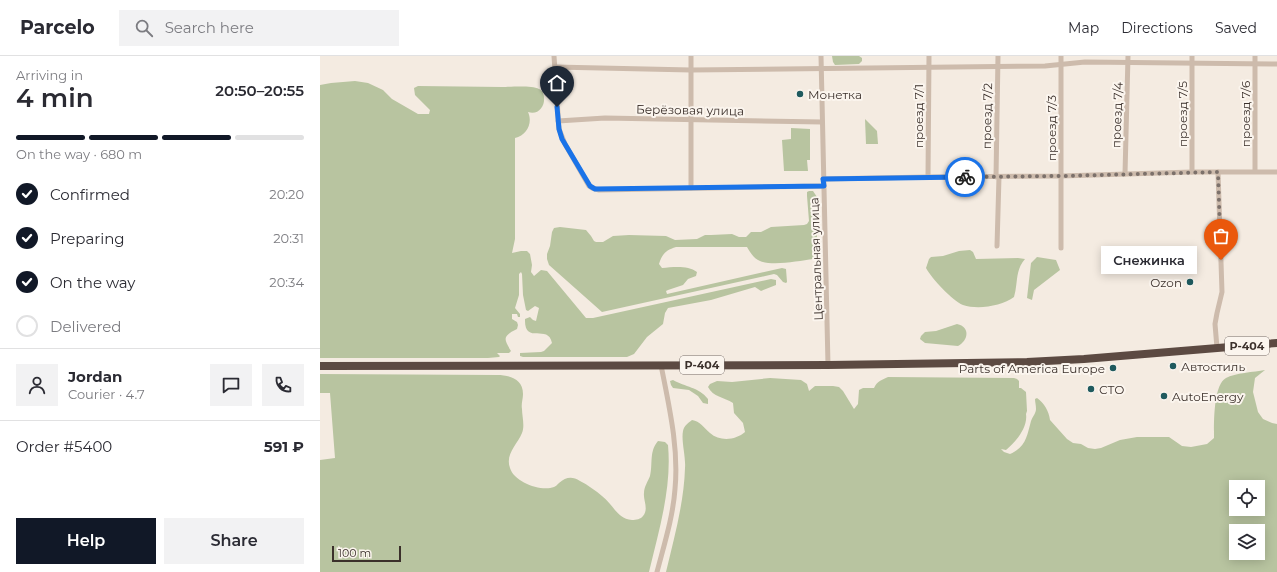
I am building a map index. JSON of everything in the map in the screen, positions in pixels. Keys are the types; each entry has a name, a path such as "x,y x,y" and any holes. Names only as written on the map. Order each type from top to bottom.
{"highway":[{"name":"Р-404","path":"320,366 661,366 1057,361 1277,343"}],"street":[{"path":"554,56 559,129 562,139 592,188 599,190 824,186"},
{"path":"691,56 691,188"},
{"name":"Центральная улица","path":"821,56 828,364"},
{"name":"проезд 7/1","path":"928,56 928,177"},
{"name":"проезд 7/2","path":"997,246 998,56"},
{"name":"проезд 7/3","path":"1061,56 1061,248"},
{"name":"проезд 7/4","path":"1125,174 1128,56"},
{"name":"проезд 7/5","path":"1192,56 1192,172"},
{"name":"проезд 7/6","path":"1255,56 1255,171"},
{"path":"555,67 690,70 998,67 1061,65 1085,62 1277,64"},
{"name":"Берёзовая улица","path":"558,121 605,118 822,122"},
{"path":"823,179 1061,176 1255,171 1277,172"},
{"path":"1217,348 1215,333 1216,318 1222,292 1218,172"},
{"path":"656,572 672,513 676,469 672,429 661,366"}],"green space":[{"path":"832,56 859,56 862,58 862,61 859,64 835,65"},
{"path":"355,81 368,83 383,90 392,99 418,114 429,114 430,110 415,95 414,88 418,86 526,87 539,89 543,93 544,101 542,108 536,112 528,112 530,120 528,128 523,134 515,138 515,239 512,253 527,251 530,254 532,265 531,272 534,276 541,270 547,271 586,318 593,318 771,279 776,280 776,285 761,291 755,287 711,300 668,308 665,313 663,324 647,337 634,354 627,357 523,357 520,356 520,353 541,352 552,343 550,337 532,333 528,331 526,327 525,319 530,317 536,321 539,308 535,306 528,311 526,310 521,272 519,274 519,295 515,308 520,314 520,317 518,317 517,314 512,314 512,319 517,322 518,325 517,329 506,338 511,351 509,353 497,353 500,356 499,357 488,358 320,358 320,85"},
{"path":"865,119 877,131 878,144 866,144"},
{"path":"791,128 810,129 810,160 807,160 808,171 784,171 782,140 791,139"},
{"path":"813,191 817,197 817,255 813,259 786,263 772,263 756,259 747,247 676,247 665,253 659,264 662,268 685,267 697,272 696,276 688,279 683,285 666,291 667,294 782,268 786,269 786,283 774,274 602,312 549,265 547,259 552,232 554,228 560,227 586,230 594,241 603,242 613,236 629,235 666,236 675,240 697,239 705,235 732,234 739,237 746,237 751,232 761,232 771,227 804,225 809,221 807,192"},
{"path":"970,250 973,252 976,259 1025,259 1018,272 1014,297 997,305 976,307 963,305 953,299 943,289 926,268 931,257"},
{"path":"1037,257 1056,260 1060,270 1034,290 1032,300 1027,298 1031,263"},
{"path":"957,324 966,331 966,338 958,346 925,343 920,339 925,332 936,331"},
{"path":"1265,370 1255,378 1253,392 1258,412 1263,419 1277,424 1277,572 666,572 683,494 685,464 683,439 684,428 692,420 700,423 710,433 718,438 733,438 745,432 743,423 734,413 733,403 716,395 708,387 710,384 717,381 732,382 770,378 801,380 807,384 809,391 815,386 839,387 854,409 858,404 859,390 863,388 874,388 878,382 888,377 1014,378 1019,381 1019,388 1026,392 1027,411 1023,429 1014,443 1006,450 1001,449 1010,454 1019,448 1025,440 1031,421 1036,412 1035,399 1037,398 1042,402 1049,413 1050,420 1067,439 1073,443 1081,444 1088,448 1101,448 1120,440 1137,437 1169,437 1182,446 1191,447 1207,444 1214,438 1216,397 1222,382 1226,378"},
{"path":"320,374 497,375 511,377 518,381 521,385 523,394 522,433 509,458 510,468 517,478 529,485 542,488 554,487 567,478 577,479 600,494 623,517 632,520 642,517 645,513 646,507 644,491 650,476 653,449 658,441 665,442 668,445 668,477 664,509 649,572 320,572 320,460 335,458 330,393 320,393"},
{"path":"673,380 700,392 708,399 708,404 703,403 698,396 689,390 673,388 670,381"}],"way so far":[{"path":"965,177 1218,172 1221,260"}],"place":[{"name":"Монетка","path":"800,94"},
{"name":"Снежинка","path":"1221,260"},
{"name":"Ozon","path":"1190,282"},
{"name":"Автостиль","path":"1173,366"},
{"name":"Parts of America Europe","path":"1113,368"},
{"name":"СТО","path":"1091,389"},
{"name":"AutoEnergy","path":"1164,396"}],"route":[{"path":"557,107 559,129 562,139 590,186 599,190 824,186 823,179 965,177"}]}
